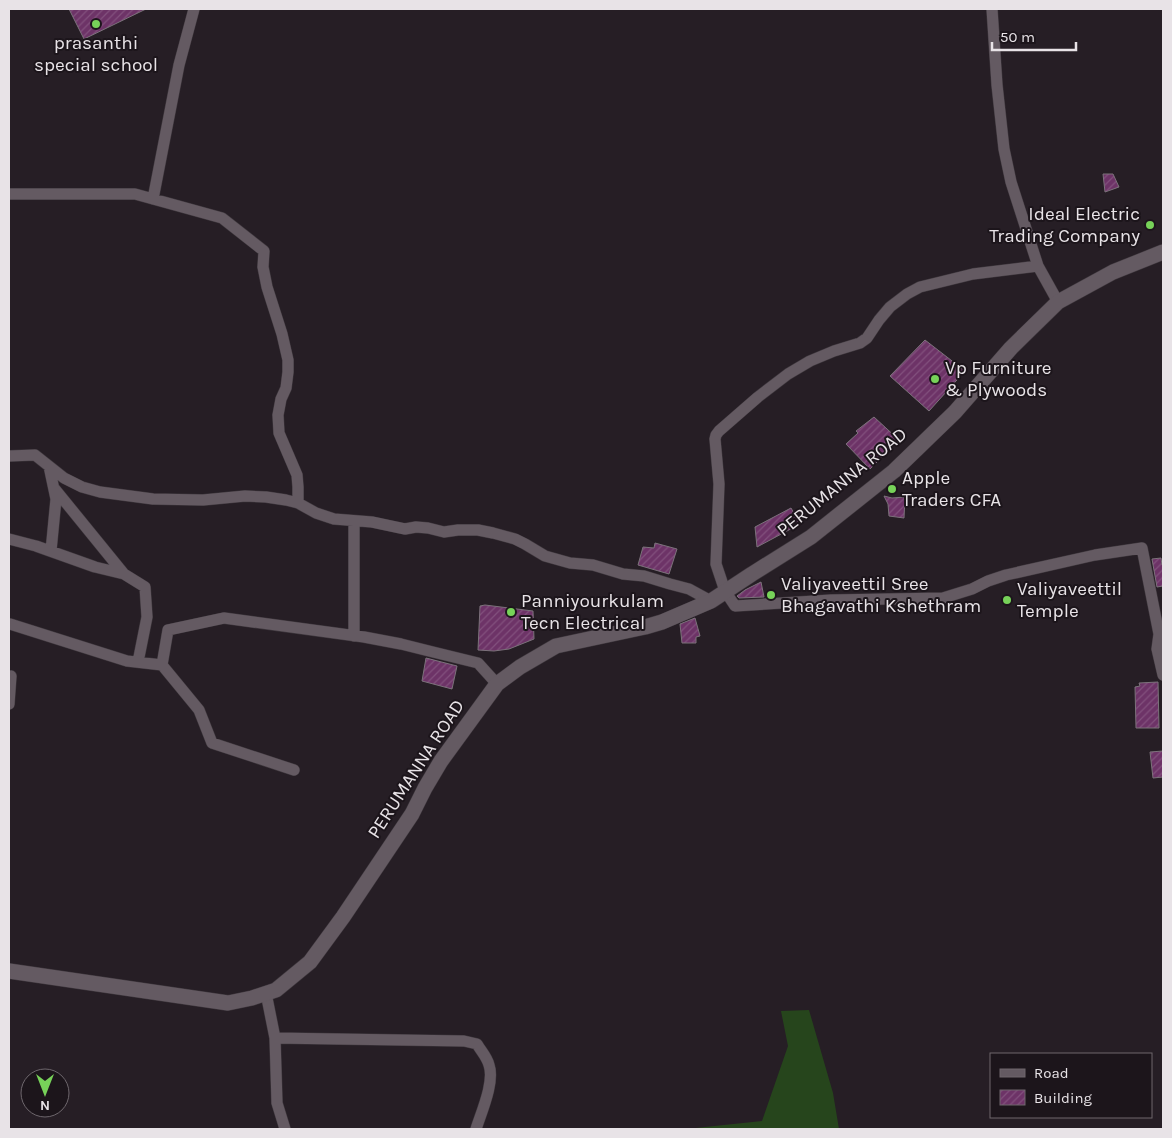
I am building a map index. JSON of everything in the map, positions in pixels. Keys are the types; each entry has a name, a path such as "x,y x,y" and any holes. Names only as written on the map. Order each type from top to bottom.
{"main road":[{"name":"PERUMANNA ROAD","path":"9,971 228,1003 276,990 310,962 343,917 412,814 441,761 497,684 520,667 556,646 645,627 662,622 711,601 812,537 894,471 956,412 1011,348 1058,302 1113,272 1163,252"}],"street":[{"path":"153,199 179,65 194,9"},
{"path":"992,9 997,85 1004,149 1011,182 1038,266 1058,302"},
{"path":"9,194 135,194 222,218 264,251 263,267 267,287 288,360 286,388 281,399 278,415 279,432 297,475 298,503"},
{"path":"1038,266 973,274 920,287 890,307 867,338 860,343 810,361 788,374 719,431 715,439 719,484 716,564 725,592 735,606 831,600 942,598 972,589 1006,575 1095,555 1142,548 1159,634 1157,649 1163,675"},
{"path":"9,456 35,455 64,478 100,492 154,499 203,500 245,496 286,500 298,503 316,513 334,519 372,522 405,529 416,527 444,532 478,530 493,533 525,544 545,556 570,563 592,565 623,574 644,576 689,589 711,601"},
{"path":"49,466 56,500 51,552"},
{"path":"54,488 124,574"},
{"path":"354,521 354,636"},
{"path":"9,539 36,546 95,567 124,574 145,587 147,617 138,662"},
{"path":"162,665 168,630 224,618 401,644 478,663 497,684"},
{"path":"10,624 127,661 162,665 199,710 212,743 294,770"},
{"path":"9,704 11,676"},
{"path":"266,993 275,1038 277,1103 285,1129"},
{"path":"275,1038 464,1041 477,1044 490,1066 490,1079 488,1095 476,1129"}],"green space":[{"path":"809,1010 833,1093 839,1129 686,1129 762,1121 788,1046 781,1011"}],"building":[{"name":"prasanthi special school","path":"69,9 146,9 84,39"},
{"path":"1103,174 1113,174 1119,187 1105,192"},
{"path":"925,340 965,371 929,411 890,376"},
{"path":"874,417 899,440 870,469 846,444 858,433 856,431"},
{"path":"884,496 892,498 905,497 904,518 889,516 888,504"},
{"path":"791,508 800,524 757,547 755,527"},
{"path":"655,543 677,549 669,574 638,565 643,547 654,548"},
{"path":"1161,558 1163,586 1157,587 1152,559"},
{"path":"761,582 764,597 739,598 737,596 745,590"},
{"path":"480,606 533,611 534,639 509,649 494,651 478,650"},
{"path":"695,618 700,636 696,637 696,643 682,643 680,624"},
{"path":"426,658 457,666 452,689 422,681"},
{"path":"1158,682 1159,728 1136,728 1135,687 1140,686 1139,683"},
{"path":"1163,751 1163,777 1153,778 1150,752"}],"place":[{"name":"prasanthi special school","path":"96,24"},
{"name":"Ideal Electric Trading Company","path":"1150,225"},
{"name":"Vp Furniture & Plywoods","path":"935,379"},
{"name":"Apple Traders CFA","path":"892,489"},
{"name":"Valiyaveettil Sree Bhagavathi Kshethram","path":"771,595"},
{"name":"Valiyaveettil Temple","path":"1007,600"},
{"name":"Panniyourkulam Tecn Electrical","path":"511,612"}]}
